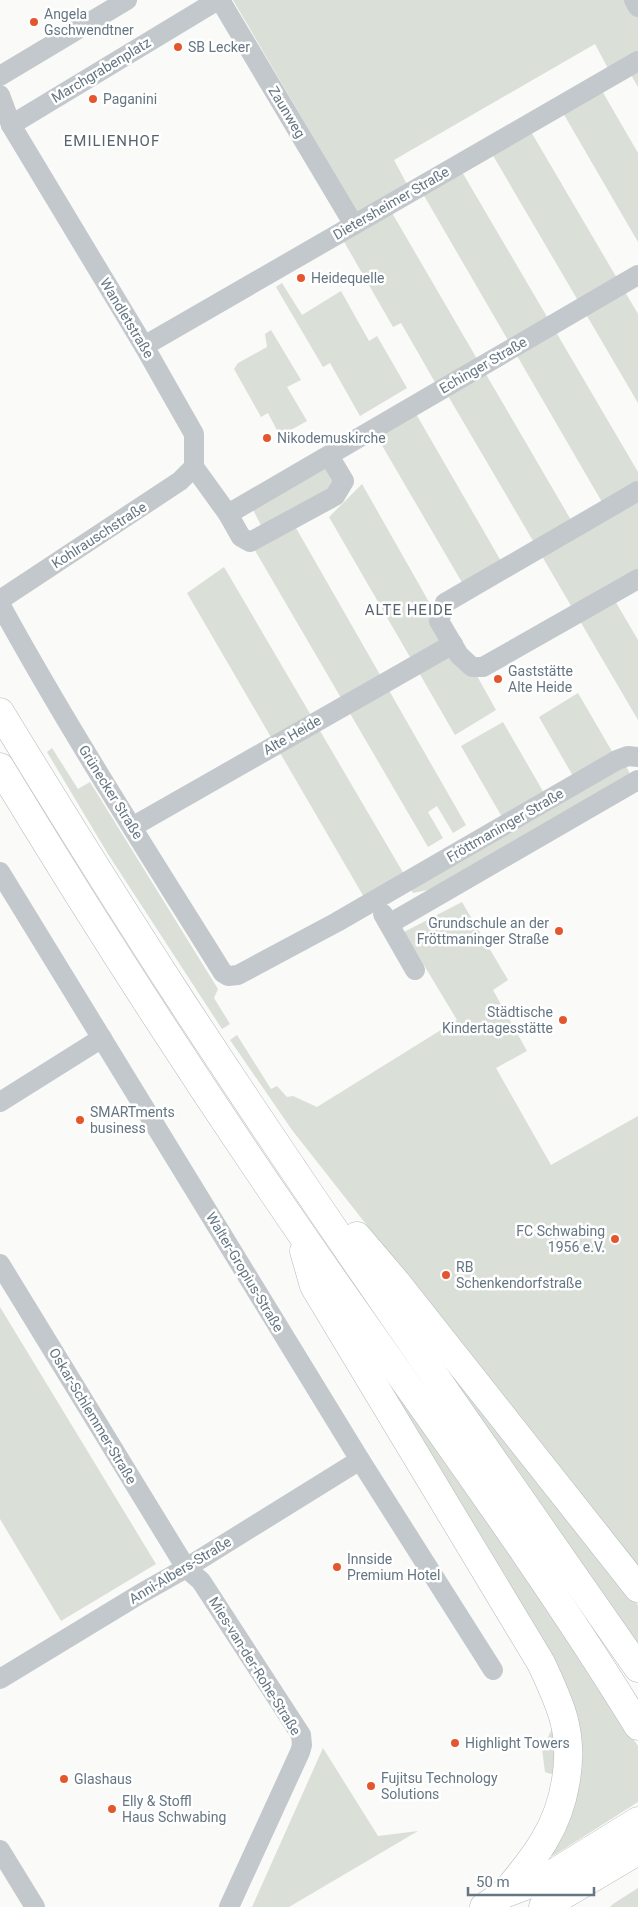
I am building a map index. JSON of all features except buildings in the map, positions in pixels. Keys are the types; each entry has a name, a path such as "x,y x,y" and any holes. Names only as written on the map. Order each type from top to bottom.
{"highway":[{"path":"0,712 104,881 324,1215 638,1668"},
{"path":"0,767 68,879 180,1053 297,1228 567,1615 638,1726"},
{"path":"324,1215 351,1229 396,1282 638,1588"},
{"path":"297,1228 314,1286 542,1663 564,1719 567,1739 567,1763 564,1790 557,1815 541,1846 494,1901"},
{"path":"494,1901 546,1878 638,1821"},
{"path":"547,1905 638,1850"}],"street":[{"path":"0,76 128,0"},
{"name":"Marchgrabenplatz","path":"11,125 219,0"},
{"name":"Zaunweg","path":"219,0 354,224"},
{"path":"634,0 638,7"},
{"name":"Dietersheimer Straße","path":"144,346 638,61"},
{"path":"0,96 11,125"},
{"name":"Wandletstraße","path":"11,125 144,346 194,434 194,467"},
{"name":"Echinger Straße","path":"228,514 638,275"},
{"path":"194,467 228,514 241,536 250,542 335,496 344,481 329,456"},
{"name":"Kohlrauschstraße","path":"0,600 180,481 194,467"},
{"path":"638,491 445,603 439,621 459,655 472,667 483,667 638,579"},
{"name":"Grünecker Straße","path":"0,604 51,695 223,973 228,976"},
{"name":"Alte Heide","path":"132,827 453,644"},
{"name":"Fröttmaninger Straße","path":"228,976 238,976 617,760 628,756 638,757"},
{"name":"Fröttmaninger Straße","path":"389,924 638,780"},
{"name":"Walter-Gropius-Straße","path":"0,872 360,1460 492,1670"},
{"path":"374,900 415,970"},
{"path":"0,1102 102,1038"},
{"name":"Oskar-Schlemmer-Straße","path":"0,1264 186,1568"},
{"name":"Anni-Albers-Straße","path":"0,1679 186,1568 360,1460"},
{"name":"Mies-van-der-Rohe-Straße","path":"186,1568 201,1581 301,1735 302,1745 300,1752 229,1907"},
{"path":"0,1850 35,1907"}],"shaded area":[{"path":"233,0 630,0 638,12 638,87 627,68 612,76 595,44 394,160 409,188 388,206 575,527 606,509 419,187 458,165 638,472 638,579 611,594 638,640 638,720 444,389 440,391 401,323 393,327 339,233 354,224 333,171"},
{"path":"598,84 638,153 638,242 559,106"},
{"path":"527,125 638,314 638,403 488,147"},
{"path":"282,283 302,315 341,291 369,341 377,336 407,388 360,416 330,363 323,367 276,287"},
{"path":"271,330 301,380 287,387 307,421 280,436 268,413 261,417 234,369 238,363 267,347 265,334"},
{"path":"412,407 505,568 467,591 373,430"},
{"path":"329,456 344,481 292,521 466,825 453,833 437,806 428,812 443,838 428,847 250,542 266,535 249,502"},
{"path":"362,484 459,655 472,667 496,710 455,735 329,517"},
{"path":"224,567 408,881 368,904 187,593"},
{"path":"578,693 617,760 577,783 539,717"},
{"path":"503,722 548,800 506,824 461,746"},
{"path":"52,748 78,789 90,782 218,989 214,998 230,1024 222,1029 108,854 47,752"},
{"path":"624,762 630,774 433,889 413,893 409,887"},
{"path":"462,902 508,980 493,990 527,1051 496,1068 551,1165 638,1116 638,1570 292,1130 230,1040 237,1035 271,1089 277,1086 287,1097 293,1096 317,1107 457,1020 404,932"},
{"path":"0,1307 156,1564 61,1621 0,1519"},
{"path":"401,1307 638,1605 638,1646"},
{"path":"371,1357 489,1523 638,1746 638,1802 553,1856 549,1854 578,1786 583,1753 568,1695 538,1631"},
{"path":"554,1729 554,1775 545,1772 542,1749 551,1731"},
{"path":"323,1748 378,1836 418,1831 289,1907 252,1907"},
{"path":"638,1888 638,1907 610,1907 613,1904"}],"place":[{"name":"Angela Gschwendtner","path":"34,22"},
{"name":"SB Lecker","path":"178,47"},
{"name":"Paganini","path":"93,99"},
{"name":"Heidequelle","path":"301,278"},
{"name":"Nikodemuskirche","path":"267,438"},
{"name":"Gaststätte Alte Heide","path":"498,679"},
{"name":"Grundschule an der Fröttmaninger Straße","path":"559,931"},
{"name":"Städtische Kindertagesstätte","path":"563,1020"},
{"name":"SMARTments business","path":"80,1120"},
{"name":"FC Schwabing 1956 e.V.","path":"615,1239"},
{"name":"RB Schenkendorfstraße","path":"446,1275"},
{"name":"Innside Premium Hotel","path":"337,1567"},
{"name":"Highlight Towers","path":"455,1743"},
{"name":"Glashaus","path":"64,1779"},
{"name":"Fujitsu Technology Solutions","path":"371,1786"},
{"name":"Elly & Stoffl Haus Schwabing","path":"112,1809"}],"district":[{"name":"EMILIENHOF","path":"112,141"},
{"name":"ALTE HEIDE","path":"409,610"}]}
